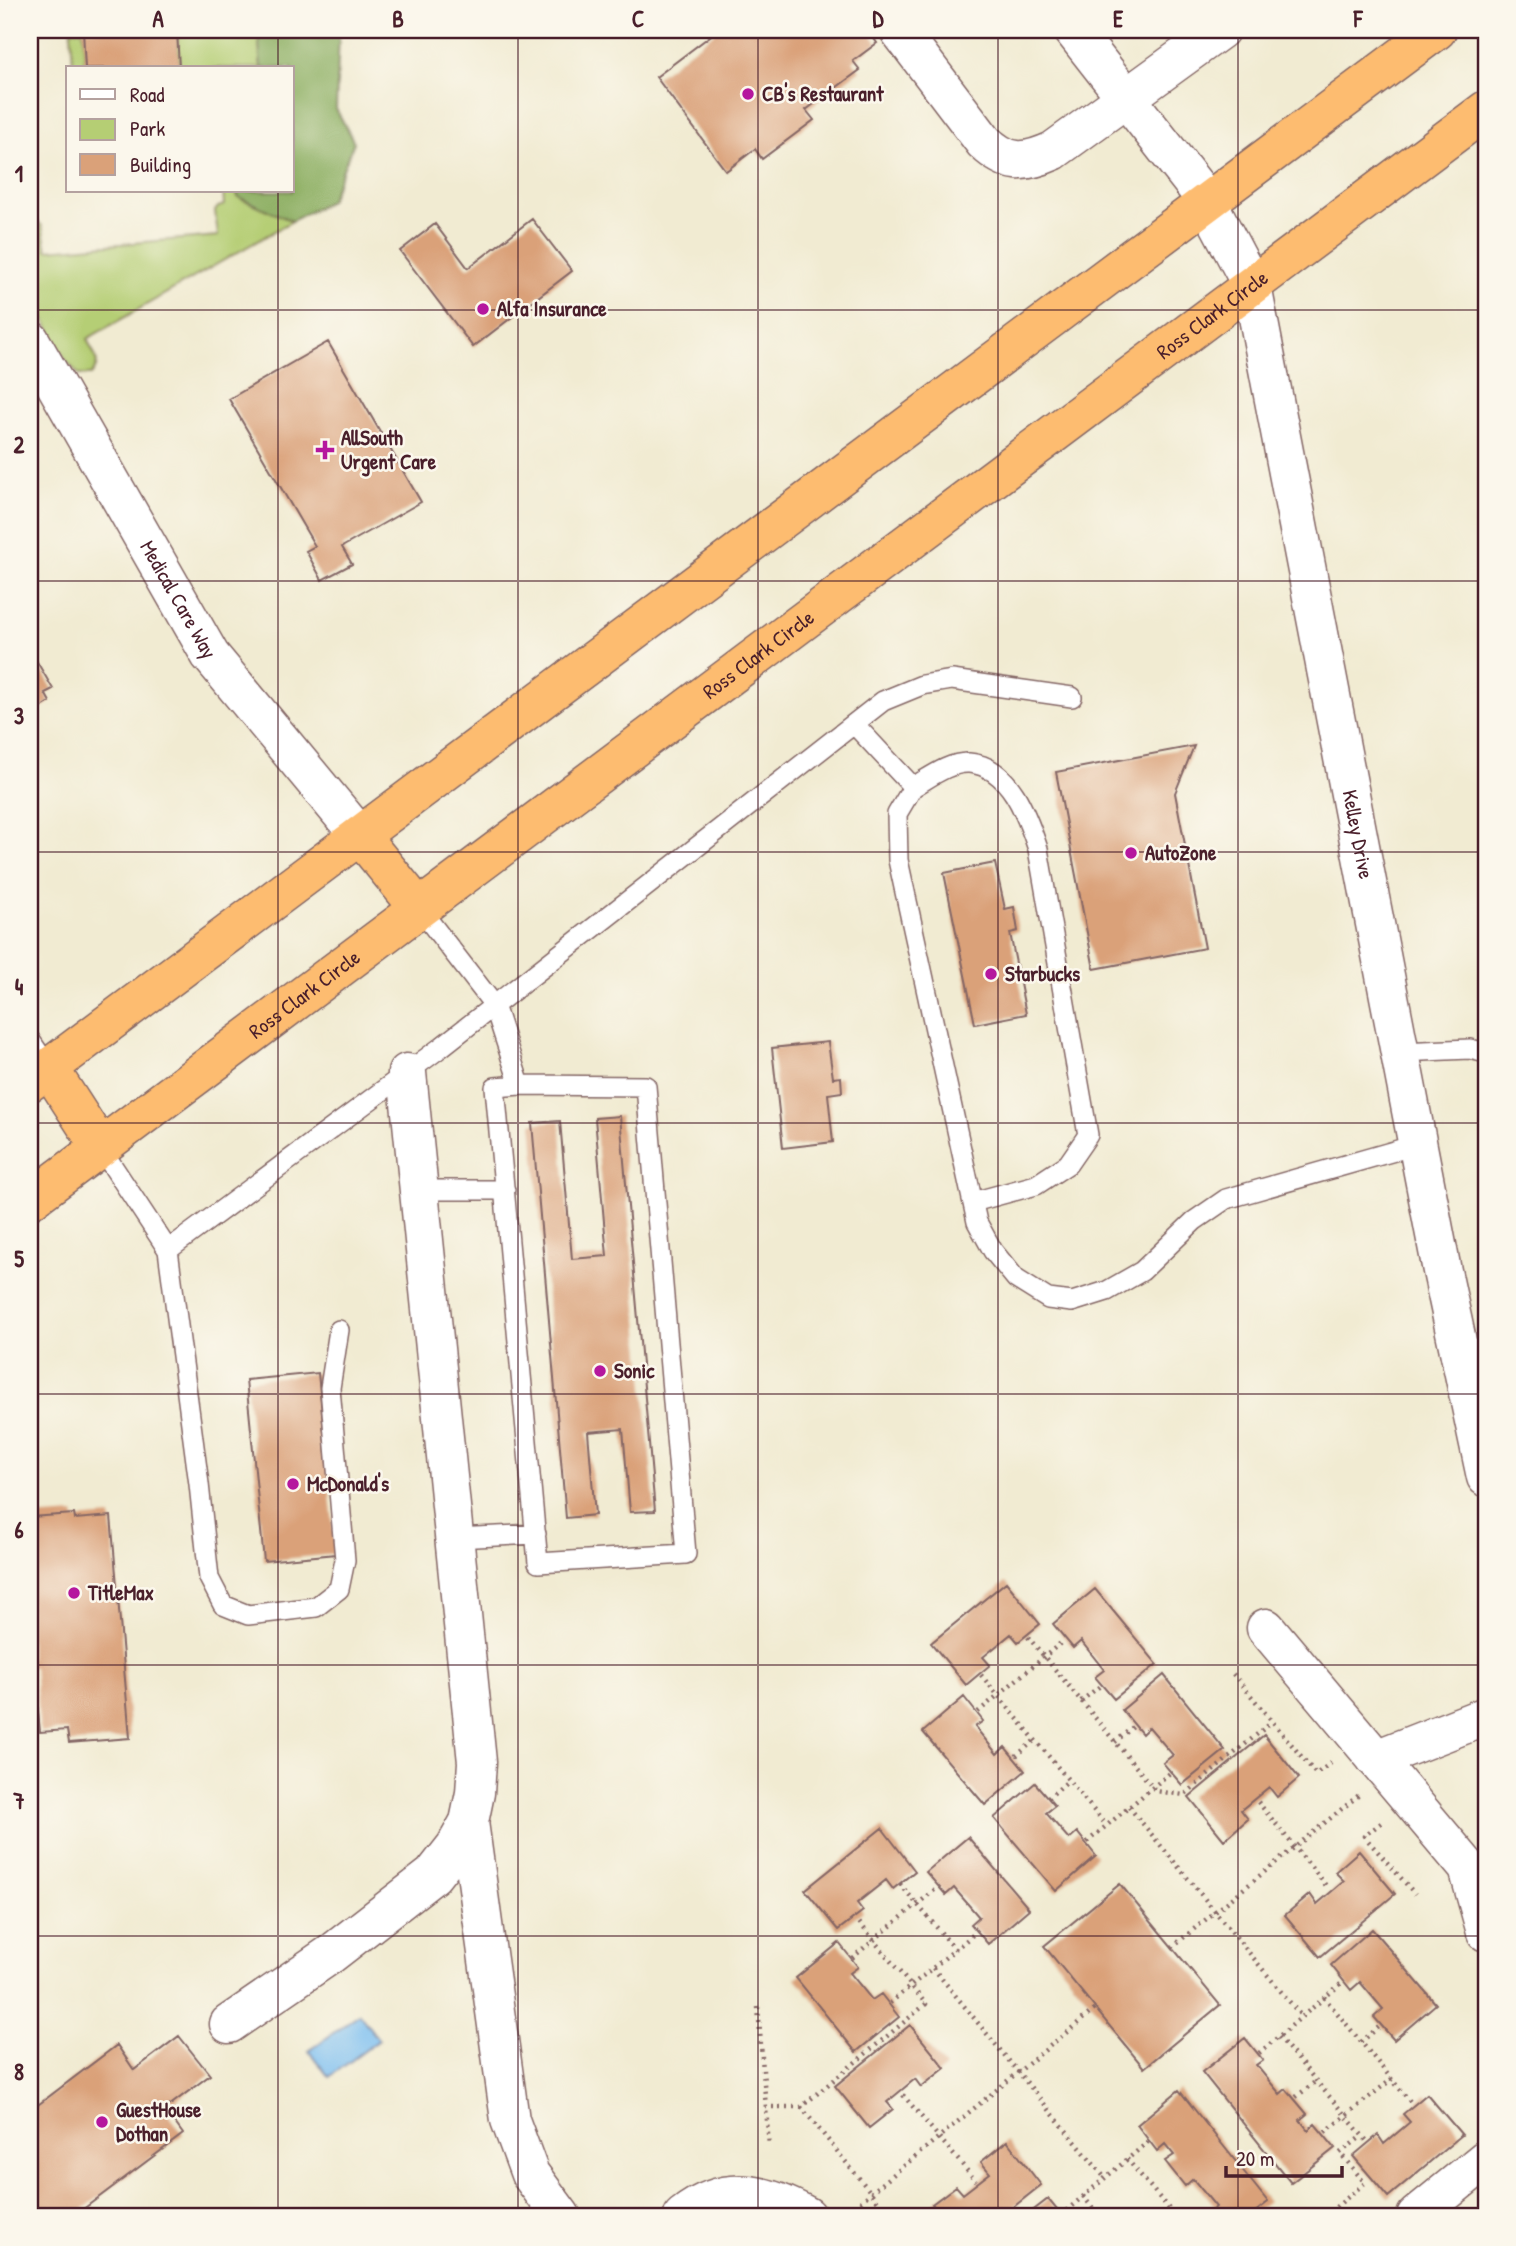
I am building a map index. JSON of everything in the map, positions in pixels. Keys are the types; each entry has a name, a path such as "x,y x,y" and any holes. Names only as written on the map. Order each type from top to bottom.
{"highway":[{"path":"100,1147 36,1063 359,836 1437,30"},
{"name":"Ross Clark Circle","path":"30,1200 1486,110"},
{"path":"359,836 419,908"}],"street":[{"path":"899,30 984,142 997,154 1015,161 1034,160 1054,151 1220,30"},
{"name":"Kelley Drive","path":"1073,30 1207,201 1252,286 1442,1271 1486,1477"},
{"name":"Medical Care Way","path":"30,340 210,654 359,836"},
{"path":"229,2024 331,1954 433,1875 455,1847 469,1822 475,1793 477,1762 407,1073"},
{"path":"1266,1629 1468,1868 1486,1932"},
{"path":"1381,1765 1486,1716"},
{"path":"469,1822 510,2120 530,2174 561,2216"},
{"path":"1416,2216 1486,2159"},
{"path":"683,2216 696,2206 719,2196 751,2194 783,2203 807,2216"}],"lane":[{"path":"168,1250 407,1073 883,701 922,685 952,680 1072,696"},
{"path":"854,724 914,788"},
{"path":"973,1202 1036,1185 1068,1164 1088,1135 1038,849 1027,814 1014,793 991,769 968,763 943,769 914,788 897,814 898,860 977,1222 993,1251 1016,1279 1048,1299 1072,1302 1107,1291 1142,1271 1194,1221 1226,1199 1419,1144"},
{"path":"419,908 494,1005 520,1085"},
{"path":"1401,1052 1481,1048"},
{"path":"520,1085 646,1086 685,1554 538,1563 495,1087 520,1085"},
{"path":"100,1147 168,1250 209,1578 223,1605 248,1615 317,1607 339,1589 345,1560 330,1388 339,1330"},
{"path":"419,1190 505,1190"},
{"path":"455,1538 536,1534"}],"path":[{"path":"1028,1637 1156,1791 1184,1795 1272,1722"},
{"path":"978,1712 1063,1641"},
{"path":"1233,1674 1316,1774 1333,1761"},
{"path":"981,1675 1106,1825"},
{"path":"1081,1701 1100,1686"},
{"path":"1115,1742 1134,1726"},
{"path":"1016,1756 1035,1740"},
{"path":"1172,1947 1294,1847 1381,1765"},
{"path":"1087,1842 1170,1773"},
{"path":"1048,1798 1069,1780"},
{"path":"1258,1802 1328,1888"},
{"path":"1129,1807 1302,2017"},
{"path":"1382,1822 1364,1836 1415,1894"},
{"path":"900,1884 955,1949"},
{"path":"852,1958 937,1888"},
{"path":"765,2107 801,2107 926,2004 857,1920"},
{"path":"890,2003 975,1933"},
{"path":"933,1968 1105,2178"},
{"path":"1259,2053 1343,1982"},
{"path":"1324,1997 1413,2105"},
{"path":"758,2007 769,2146"},
{"path":"843,2216 1095,2009"},
{"path":"1361,2042 1380,2026"},
{"path":"1279,2037 1367,2141"},
{"path":"1325,2132 1392,2079"},
{"path":"1296,2097 1315,2081"},
{"path":"903,2095 976,2181"},
{"path":"801,2107 890,2216"},
{"path":"1325,2216 1365,2183 1340,2153 1362,2136"},
{"path":"1061,2215 1149,2141"},
{"path":"1128,2159 1175,2216"},
{"path":"1083,2196 1099,2216"}],"green space":[{"path":"71,30 83,30 85,66 73,66"},
{"path":"177,30 258,30 261,66 179,66"},
{"path":"258,30 345,30 339,34 336,109 354,142 330,201 292,221 238,197 237,192 294,192 294,66 261,66"},
{"path":"223,192 237,192 238,197 292,221 87,339 97,362 91,375 79,375 66,361 30,291 30,218 34,217 42,226 47,250 218,236 215,211 224,205"}],"water":[{"path":"359,2014 379,2040 329,2077 309,2051"}],"building":[{"path":"83,30 177,30 179,66 85,66"},
{"name":"CB's Restaurant","path":"718,30 868,30 877,43 853,61 860,70 806,110 814,120 762,159 755,149 726,171 656,77"},
{"name":"Alfa Insurance","path":"532,219 572,271 473,347 400,251 435,224 468,268"},
{"name":"AllSouth Urgent Care","path":"328,342 421,502 342,547 352,564 322,580 306,551 315,546 229,399"},
{"path":"30,650 53,689 45,693 50,702 30,715"},
{"path":"1194,746 1175,793 1205,948 1094,969 1056,772"},
{"name":"Starbucks","path":"995,863 1005,909 1014,907 1018,931 1010,933 1026,1014 975,1024 944,873"},
{"path":"828,1042 833,1078 841,1077 842,1092 828,1094 833,1142 783,1148 772,1048"},
{"path":"620,1116 655,1511 630,1512 623,1429 588,1432 595,1515 566,1518 532,1123 560,1121 572,1259 607,1256 595,1118"},
{"name":"McDonald's","path":"318,1373 336,1554 264,1561 246,1380"},
{"name":"TitleMax","path":"74,1514 75,1519 111,1516 130,1738 69,1743 67,1730 40,1732 34,1667 30,1667 30,1517"},
{"path":"1006,1582 1040,1624 1018,1642 1011,1634 983,1657 990,1665 966,1685 931,1643"},
{"path":"1095,1589 1157,1664 1114,1699 1095,1677 1104,1670 1081,1641 1073,1648 1053,1624"},
{"path":"1164,1675 1225,1750 1182,1785 1163,1763 1173,1755 1149,1727 1142,1734 1122,1710"},
{"path":"964,1697 983,1721 975,1727 997,1754 1005,1747 1025,1771 985,1805 923,1732"},
{"path":"1264,1735 1299,1778 1277,1797 1269,1787 1241,1810 1248,1819 1224,1840 1189,1797"},
{"path":"1035,1783 1055,1806 1046,1813 1069,1839 1077,1832 1096,1856 1056,1891 994,1818"},
{"path":"882,1828 915,1871 893,1889 886,1880 857,1903 863,1911 838,1930 805,1890"},
{"path":"968,1837 1029,1909 988,1944 971,1924 979,1917 954,1888 946,1895 926,1872"},
{"path":"1359,1851 1395,1894 1320,1957 1285,1915 1310,1894 1317,1904 1344,1881 1335,1872"},
{"path":"1120,1884 1220,2005 1144,2068 1044,1946"},
{"path":"1372,1929 1436,2004 1394,2040 1374,2017 1383,2009 1360,1982 1351,1990 1331,1965"},
{"path":"839,1943 858,1967 850,1973 872,2000 881,1994 899,2017 856,2052 796,1978"},
{"path":"910,2025 945,2068 921,2087 915,2079 887,2102 893,2109 869,2128 835,2086"},
{"name":"GuestHouse Dothan","path":"179,2036 210,2075 165,2109 183,2134 74,2216 30,2216 30,2111 117,2045 134,2070"},
{"path":"1245,2038 1263,2060 1256,2065 1280,2094 1286,2089 1307,2114 1300,2120 1308,2130 1315,2124 1335,2148 1291,2183 1202,2072"},
{"path":"1179,2090 1268,2202 1250,2216 1209,2216 1216,2207 1193,2179 1185,2186 1165,2161 1174,2155 1165,2144 1157,2151 1137,2125"},
{"path":"1427,2094 1462,2135 1388,2197 1353,2156 1378,2135 1384,2144 1410,2122 1403,2114"},
{"path":"1007,2141 1041,2185 1002,2216 942,2216 932,2204 956,2186 963,2194 990,2173 981,2162"},
{"path":"1048,2199 1062,2216 1026,2216"}],"place":[{"name":"CB's Restaurant","path":"748,94"},
{"name":"Alfa Insurance","path":"483,309"},
{"name":"AllSouth Urgent Care","path":"325,450"},
{"name":"AutoZone","path":"1131,853"},
{"name":"Starbucks","path":"991,974"},
{"name":"Sonic","path":"600,1371"},
{"name":"McDonald's","path":"293,1484"},
{"name":"TitleMax","path":"74,1593"},
{"name":"GuestHouse Dothan","path":"102,2122"}]}
